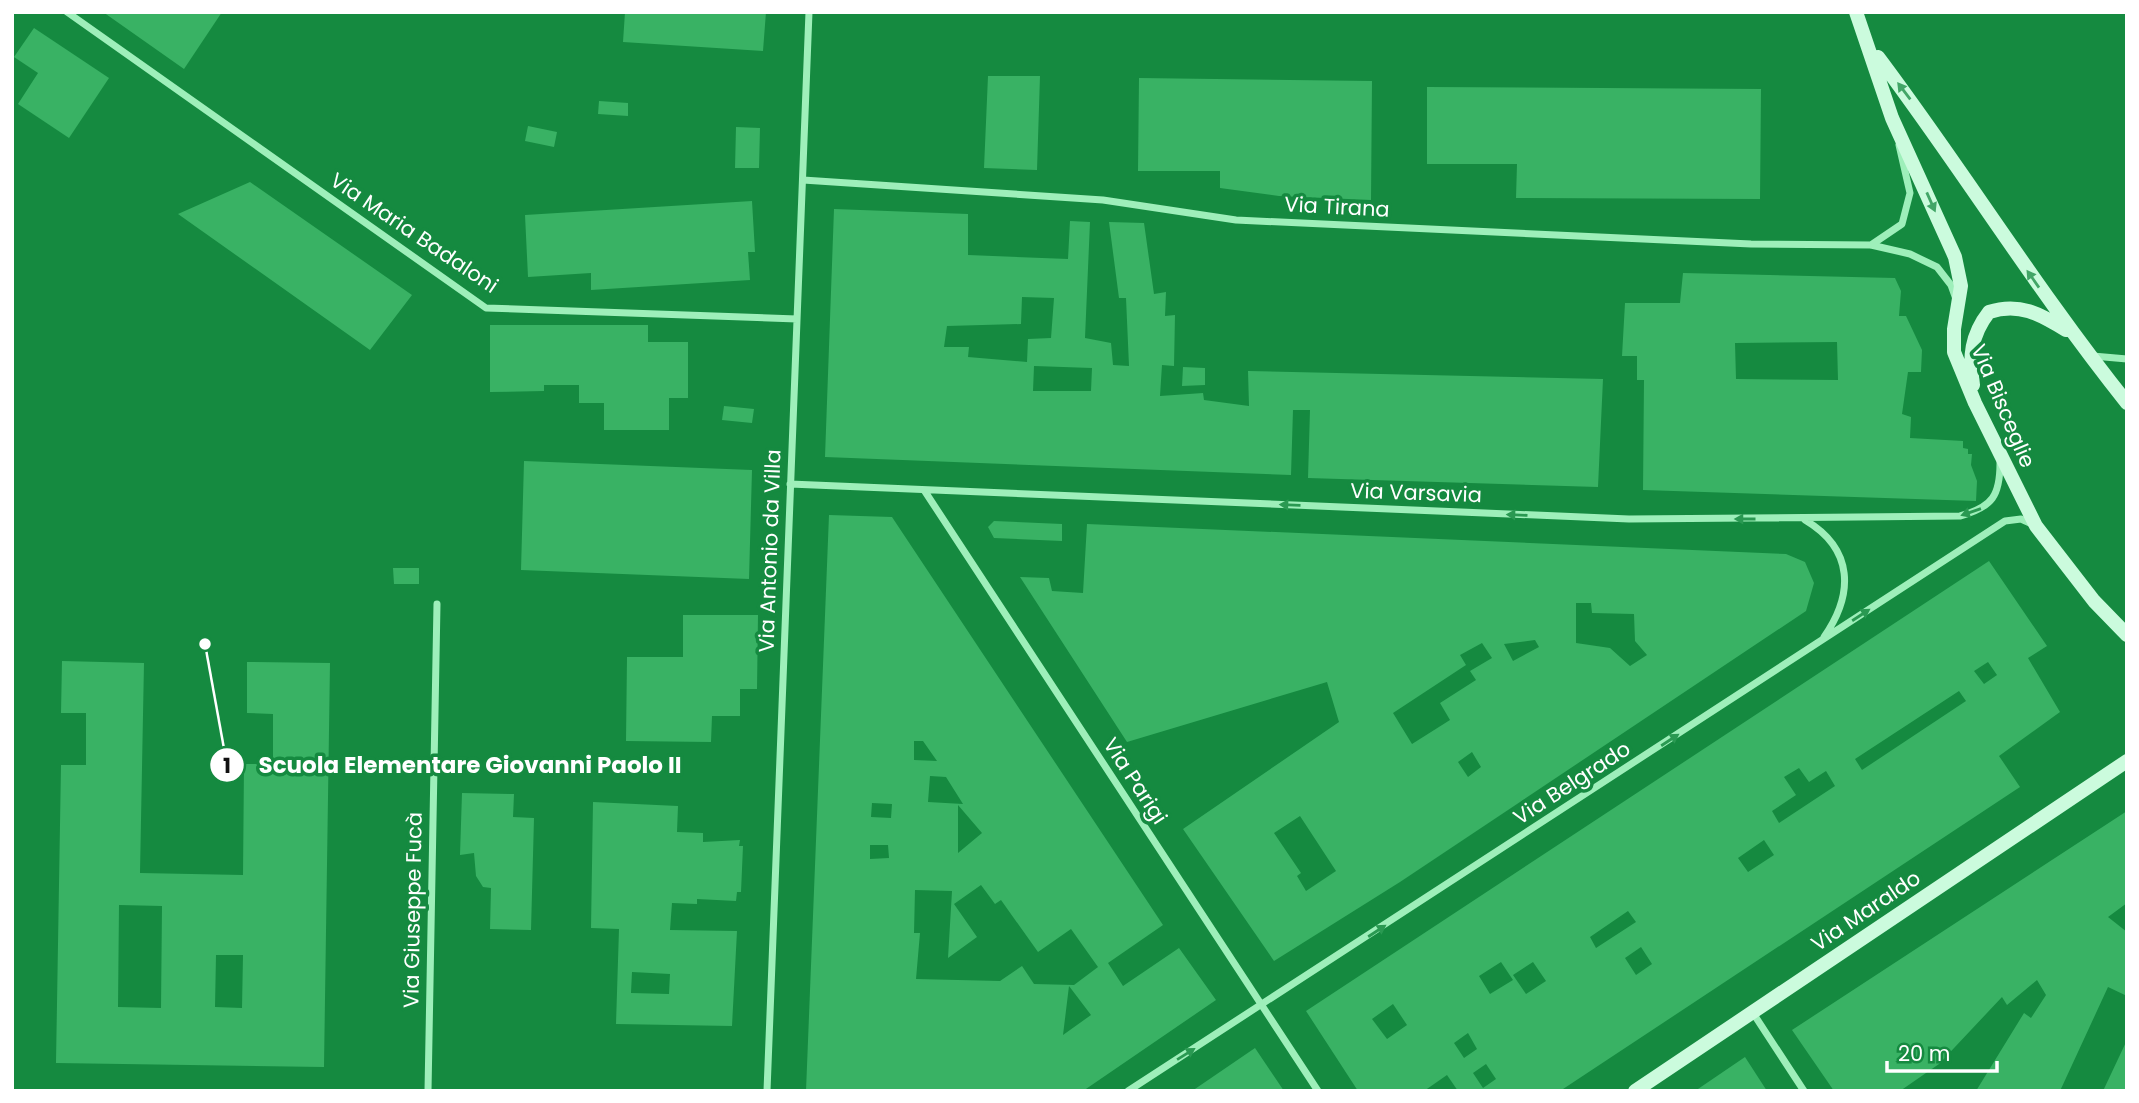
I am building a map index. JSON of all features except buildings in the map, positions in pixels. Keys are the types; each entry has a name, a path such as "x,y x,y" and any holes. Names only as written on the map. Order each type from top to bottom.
{"main road":[{"name":"Via Bisceglie","path":"1856,12 1871,47 1892,118 1955,257 1961,286 1954,329 1954,352 1975,403 2036,526 2094,601 2127,635"},
{"name":"Via Bisceglie","path":"1871,47 1932,129 2088,355 2127,403"},
{"path":"1975,403 1971,351 1976,328 1989,312 2017,307 2032,311 2073,334"},
{"name":"Via Maraldo","path":"1635,1091 2124,760"}],"street":[{"name":"Via Maria Badaloni","path":"66,12 486,308 797,319"},
{"name":"Via Antonio da Villa","path":"767,1091 809,12"},
{"path":"1871,245 1902,224 1910,192 1892,118"},
{"name":"Via Tirana","path":"803,180 1103,200 1237,220 1751,244 1871,245 1906,253 1937,267 1951,285 1959,308"},
{"path":"2088,355 2127,359"},
{"name":"Via Varsavia","path":"790,484 1629,519 1960,516 1980,511 1993,499 2000,485 2000,458"},
{"name":"Via Parigi","path":"924,490 1318,1091"},
{"path":"1803,519 1828,537 1836,548 1844,573 1843,603 1821,641"},
{"name":"Via Belgrado","path":"1128,1091 1262,1007 2006,521 2021,519 2036,526"},
{"name":"Via Giuseppe Fucà","path":"428,1091 437,604"},
{"path":"1753,1013 1804,1091"}],"place":[{"name":"Scuola Elementare Giovanni Paolo II","path":"205,644"}]}
